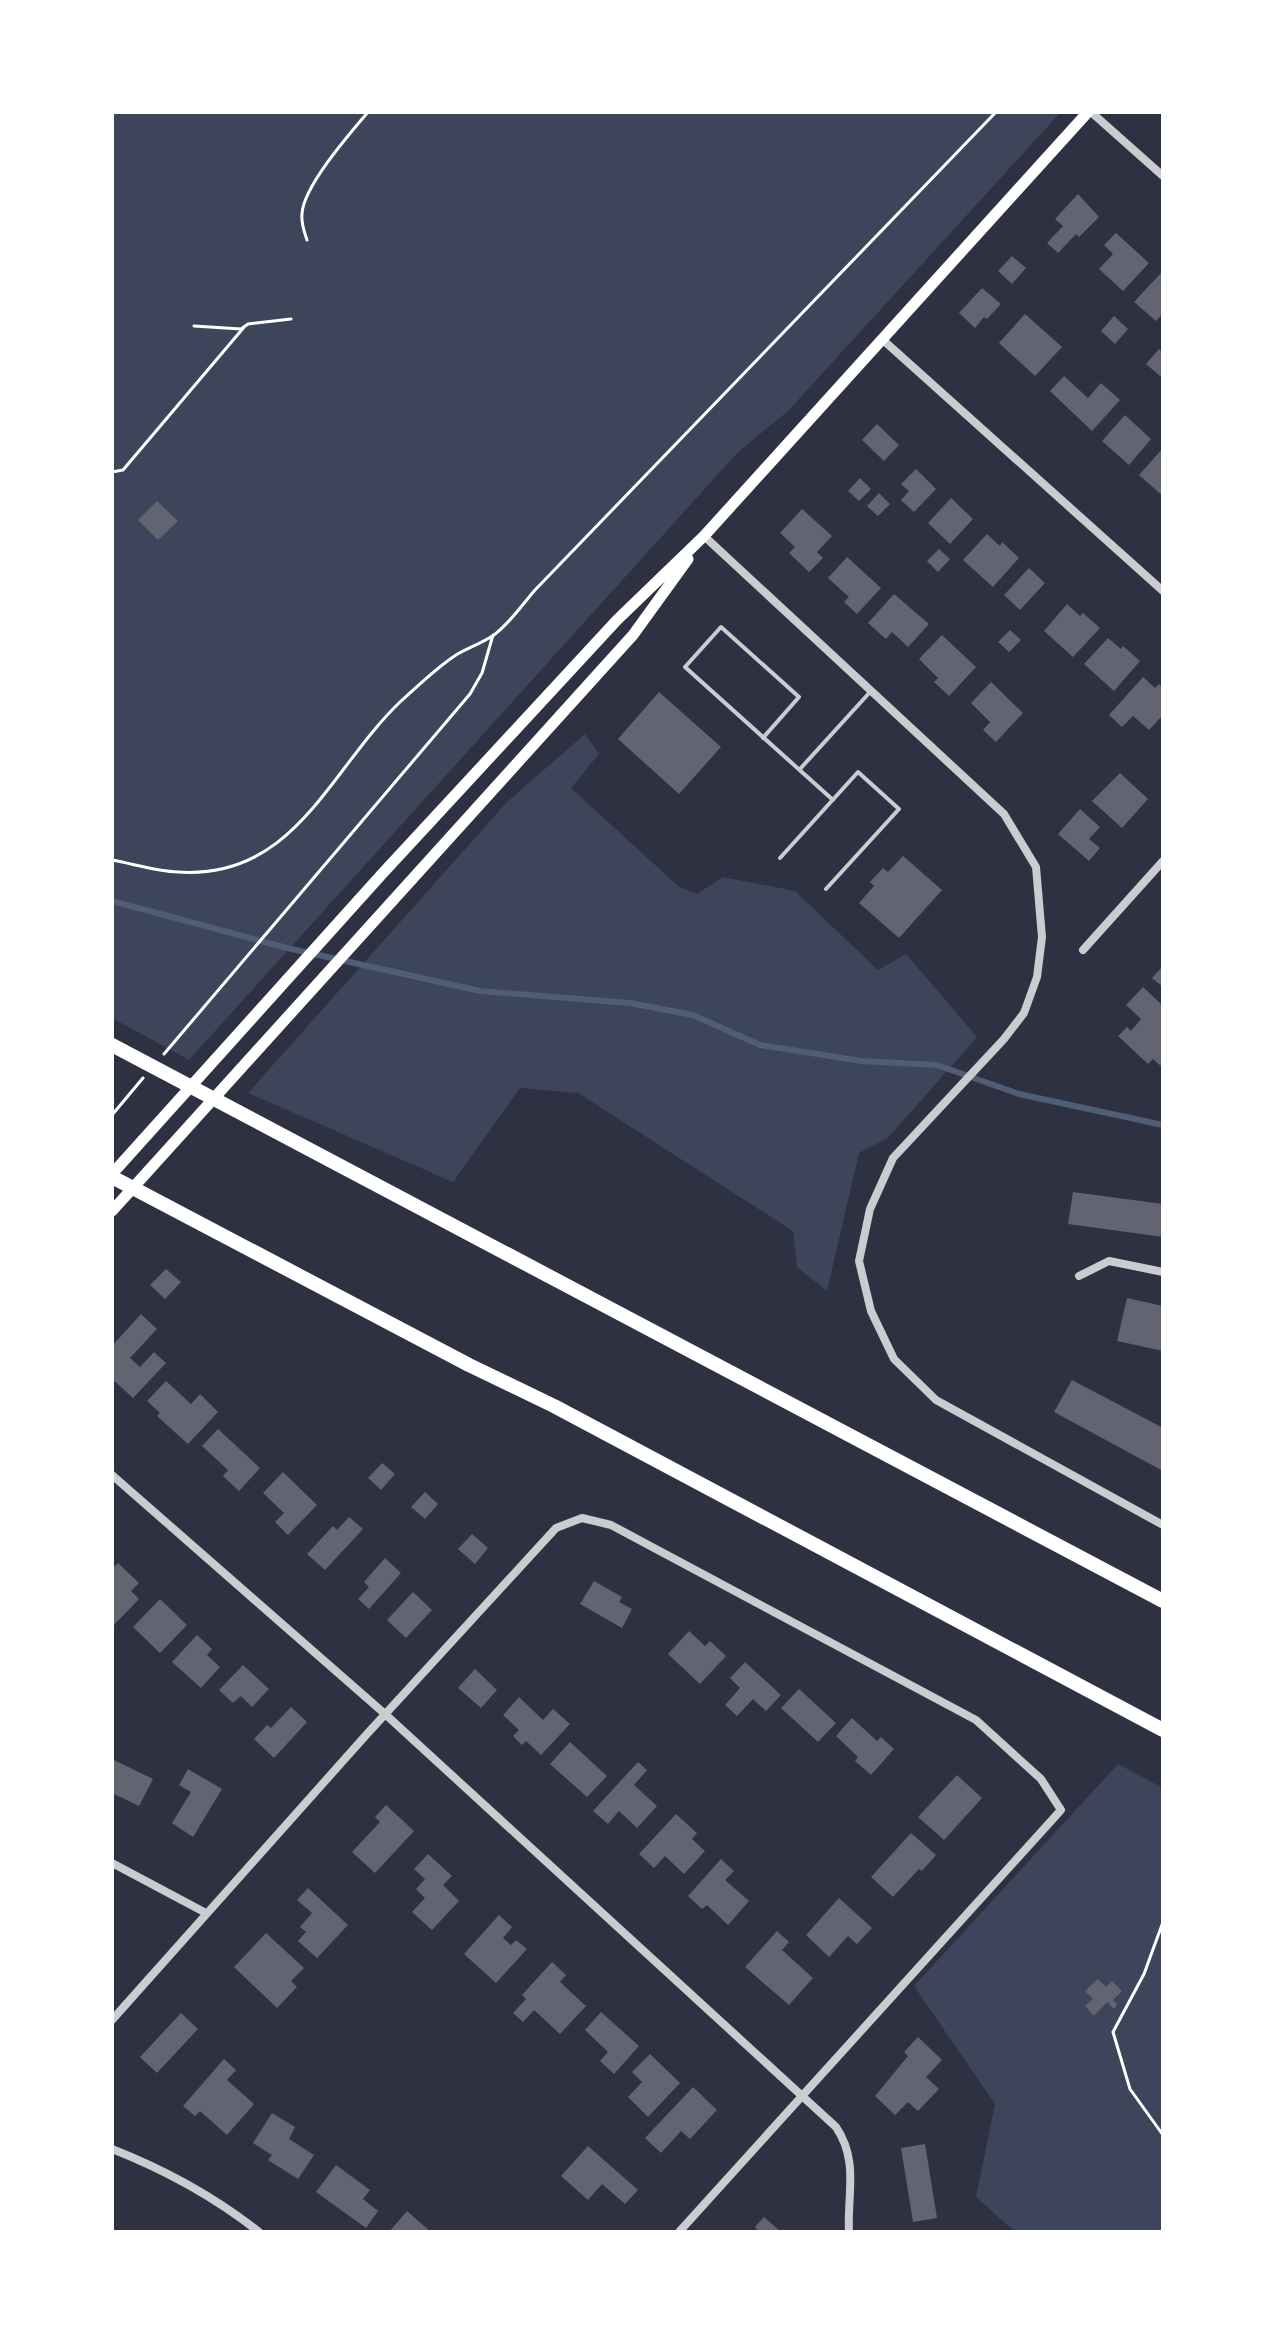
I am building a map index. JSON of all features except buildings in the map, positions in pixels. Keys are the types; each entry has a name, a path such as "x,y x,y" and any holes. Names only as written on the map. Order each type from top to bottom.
{"highway":[{"path":"112,1045 1163,1601"},
{"path":"112,1176 455,1358 554,1406 1163,1730"}],"main road":[{"path":"112,1176 382,874 617,620 704,536 1090,112"},
{"path":"112,1211 633,635 704,536"}],"street":[{"path":"1090,112 1163,176"},
{"path":"883,340 1163,591"},
{"path":"704,536 1004,814 1036,867 1042,937 1037,977 1024,1013 1004,1039 893,1158 870,1209 859,1261 871,1311 894,1359 936,1400 1163,1525"},
{"path":"1083,950 1163,861"},
{"path":"1079,1276 1109,1261 1163,1272"},
{"path":"112,1475 385,1714 836,2127 846,2143 851,2165 849,2232"},
{"path":"112,2020 556,1528 582,1518 611,1525 976,1720 1041,1779 1061,1810 679,2232"},
{"path":"112,1863 206,1913"},
{"path":"112,2149 202,2194 259,2232"}],"lane":[{"path":"763,738 799,697 721,627 685,667 763,738 833,800"},
{"path":"799,770 871,691"},
{"path":"780,858 858,772 899,809 826,889"}],"path":[{"path":"307,240 302,226 303,204 340,144 368,112"},
{"path":"112,860 177,872 196,872 237,866 261,855 283,839 322,800 367,737 399,703 453,657 493,635 996,112"},
{"path":"194,326 241,329 255,323 291,319"},
{"path":"112,472 123,470 245,326"},
{"path":"164,1053 470,694 482,673 493,635"},
{"path":"112,1115 144,1077"},
{"path":"1163,1865 1163,1874"},
{"path":"1163,1922 1144,1974 1113,2032 1130,2089 1163,2135"}],"shaded area":[{"path":"112,112 1061,112 788,411 738,452 189,1060 112,1018"},
{"path":"585,734 599,754 571,788 678,886 697,894 723,877 795,891 878,970 906,954 977,1037 888,1138 859,1153 827,1291 797,1267 793,1231 578,1093 520,1088 453,1182 248,1093 507,802"},
{"path":"1118,1764 1163,1788 1163,2232 1015,2232 976,2197 995,2104 914,1986"}],"waterway":[{"path":"112,901 287,948 480,991 630,1003 693,1015 760,1045 861,1061 937,1065 1019,1094 1163,1125"}]}
